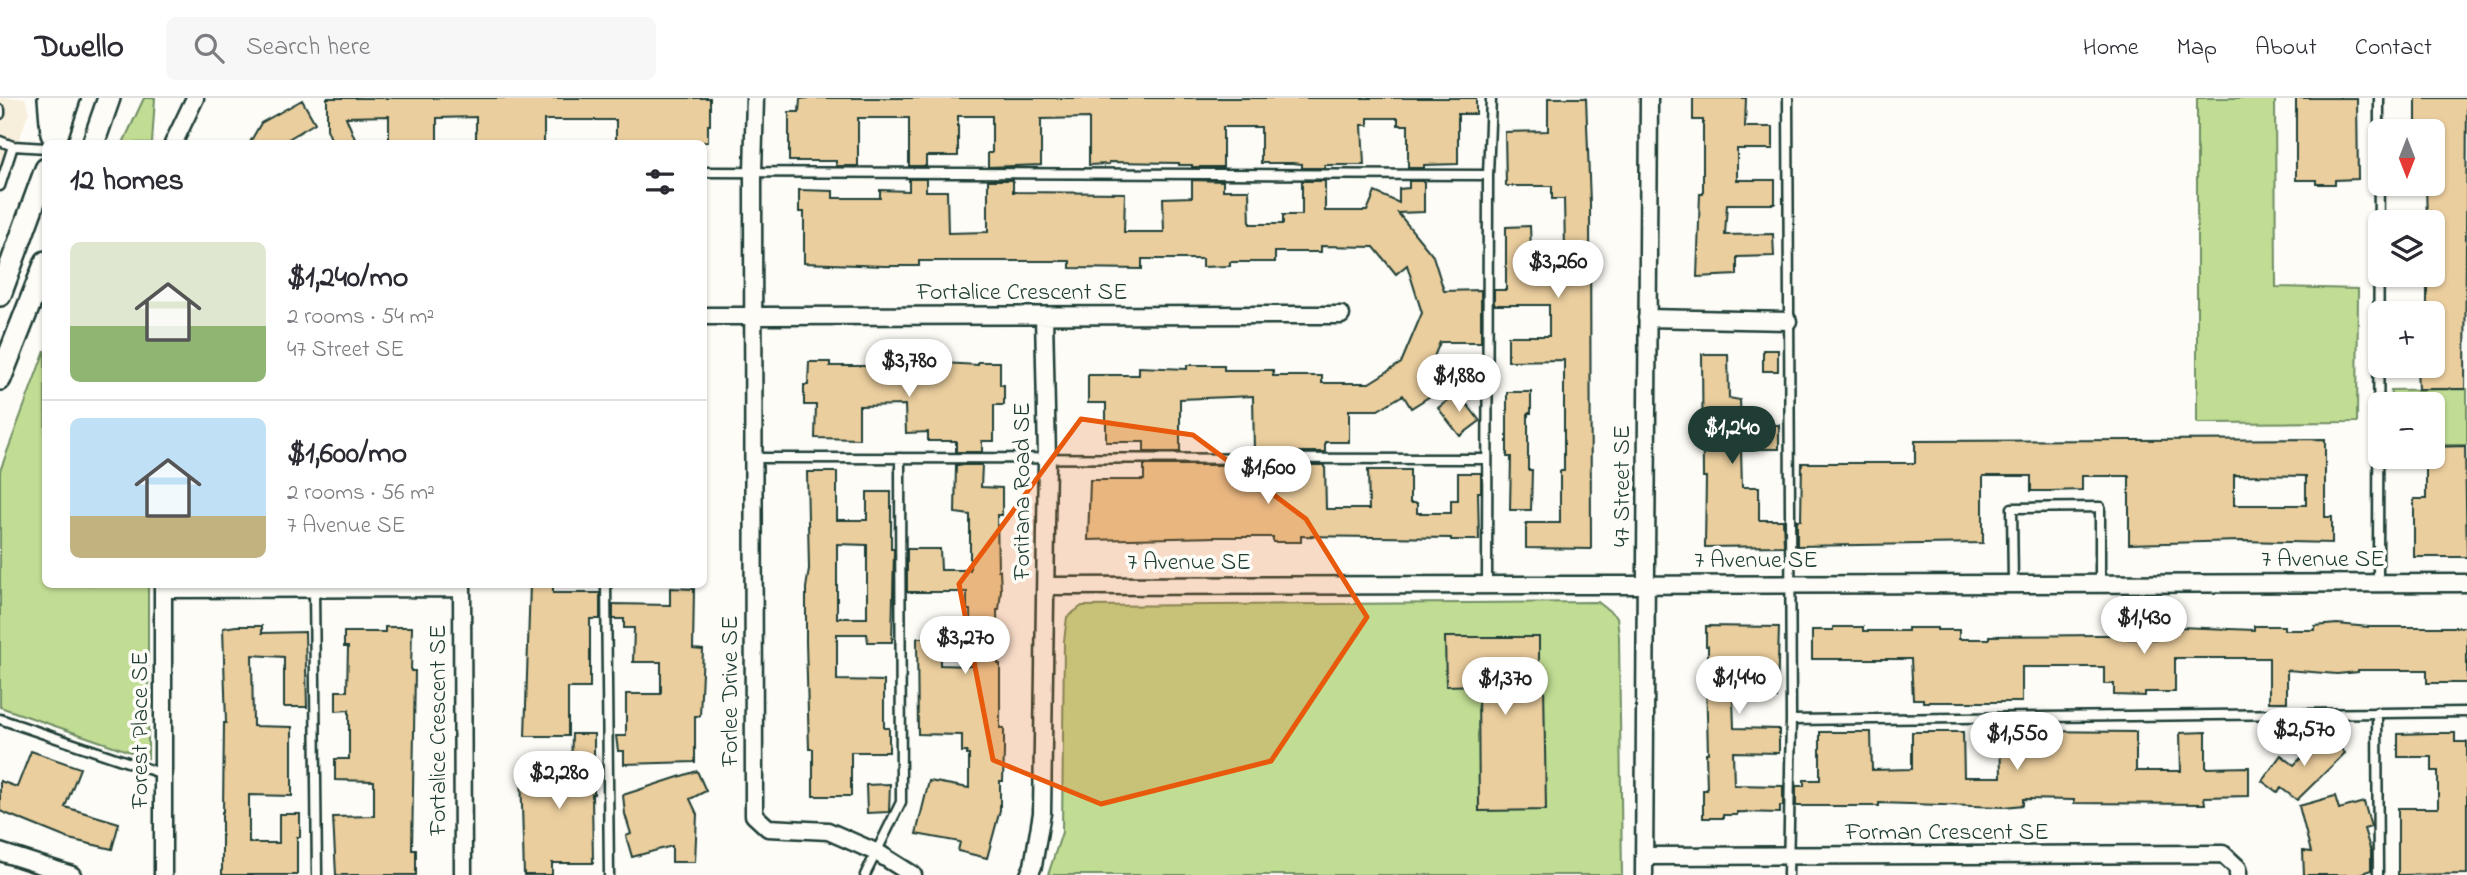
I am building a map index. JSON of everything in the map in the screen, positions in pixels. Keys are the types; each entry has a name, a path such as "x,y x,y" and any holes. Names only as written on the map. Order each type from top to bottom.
{"main road":[{"path":"49,98 53,140"},
{"path":"54,140 69,98"},
{"path":"95,140 109,98"},
{"path":"102,122 124,98"},
{"path":"0,295 42,180"},
{"path":"0,379 42,272"}],"street":[{"path":"175,140 195,98"},
{"name":"Forlee Drive SE","path":"755,98 752,172 754,816 768,828 828,831 878,853 913,875"},
{"name":"47 Street SE","path":"1644,875 1649,98"},
{"name":"Fortalice Crescent SE","path":"707,316 1341,315"},
{"name":"Foritana Road SE","path":"1029,875 1042,813 1047,458 1044,316"},
{"path":"1647,318 1787,321"},
{"name":"7 Avenue SE","path":"1046,586 2467,583"},
{"name":"Forest Place SE","path":"163,588 163,875"},
{"path":"238,588 363,588"},
{"name":"Fortalice Crescent SE","path":"462,588 463,875"},
{"path":"0,852 72,875"},
{"name":"Forman Crescent SE","path":"1644,856 2224,854 2238,868 2238,875"}],"lane":[{"path":"1487,583 1488,175 1491,98"},
{"path":"1788,98 1791,720 1788,875"},
{"path":"2378,583 2379,98"},
{"path":"0,141 13,146 42,148"},
{"path":"0,186 13,146"},
{"path":"707,172 1488,175"},
{"path":"754,458 1487,459"},
{"path":"865,875 901,802 900,458"},
{"path":"2013,583 2012,508 2099,507 2100,583"},
{"path":"606,588 608,875"},
{"path":"314,589 317,875"},
{"path":"2377,712 2378,875"},
{"path":"1791,720 2467,712"},
{"path":"0,719 164,774"}],"highlighted area":[{"path":"1081,419 1193,435 1306,519 1367,617 1271,761 1101,804 993,760 959,584"}],"shaded area":[{"path":"0,98 25,98 29,111 0,195"}],"green space":[{"path":"144,98 155,98 152,140 124,140"},
{"path":"2197,98 2275,98 2276,287 2358,289 2357,422 2197,423"},
{"path":"42,358 42,588 148,588 148,758 0,707 0,471"},
{"path":"2467,389 2467,445 2445,445 2445,392 2391,390"},
{"path":"1598,602 1617,617 1619,637 1622,875 1048,875 1062,832 1064,641 1067,617 1082,606"}],"building":[{"path":"327,98 710,98 708,142 616,140 616,120 544,120 544,140 476,140 476,117 437,118 437,140 389,140 389,116 346,117 355,140 331,140 327,129"},
{"path":"1476,98 1476,114 1458,114 1458,164 1424,165 1424,168 1408,168 1408,125 1398,125 1398,118 1368,118 1368,125 1362,125 1364,165 1302,168 1302,164 1261,163 1261,127 1223,127 1223,167 1192,167 1179,163 1109,162 1089,165 1089,118 1041,119 1041,165 988,167 988,153 992,153 992,116 958,116 958,156 926,156 926,166 909,166 909,118 858,118 858,166 836,166 836,161 789,161 789,112 799,112 800,99"},
{"path":"1548,98 1586,98 1590,203 1591,549 1526,548 1526,523 1560,523 1560,471 1564,471 1564,360 1508,361 1508,336 1549,336 1549,305 1494,305 1494,290 1506,290 1506,227 1530,226 1531,249 1565,249 1564,199 1552,199 1552,186 1506,186 1505,132 1548,131"},
{"path":"1693,98 1746,98 1745,127 1773,127 1773,149 1737,149 1737,180 1775,180 1775,204 1727,204 1725,235 1773,234 1774,256 1737,257 1737,275 1697,277 1700,194 1703,194 1703,120 1693,120"},
{"path":"2296,98 2357,98 2358,179 2335,180 2335,184 2296,180"},
{"path":"2416,98 2467,98 2465,389 2418,389 2418,378 2445,378 2445,301 2427,301 2427,287 2445,287 2445,210 2427,210 2426,196 2445,196 2445,119 2416,119"},
{"path":"302,100 315,123 287,140 251,140 261,123"},
{"path":"909,179 926,179 926,191 947,191 948,233 988,232 988,180 1013,180 1013,192 1125,193 1124,232 1164,232 1163,198 1192,197 1192,180 1223,181 1223,190 1249,190 1250,224 1283,224 1283,215 1302,215 1302,181 1325,181 1325,211 1367,211 1375,192 1399,203 1399,189 1409,188 1409,181 1424,181 1424,212 1398,213 1433,256 1444,291 1481,290 1481,342 1440,342 1424,381 1432,395 1411,408 1403,395 1378,410 1349,410 1349,442 1325,442 1325,452 1254,452 1253,396 1180,399 1180,452 1144,452 1144,442 1106,442 1106,403 1088,403 1088,375 1139,375 1139,367 1187,369 1187,365 1224,365 1224,370 1273,370 1273,376 1322,376 1322,383 1369,383 1401,363 1422,313 1407,265 1396,274 1374,247 1321,246 1321,252 1275,252 1275,262 1230,262 1230,266 1202,267 1202,259 1142,259 1142,269 1070,268 1070,261 919,261 919,266 804,263 804,212 799,212 799,190 833,191 833,198 880,198 880,190 909,191"},
{"path":"1763,350 1778,350 1778,371 1763,371"},
{"path":"1702,354 1728,354 1729,398 1740,400 1741,425 1779,425 1779,449 1741,449 1742,487 1759,487 1759,520 1783,520 1784,546 1705,547"},
{"path":"809,362 830,362 830,366 886,366 886,363 909,363 909,366 943,367 943,363 978,365 978,362 1000,362 1000,385 1004,385 1004,405 994,405 994,441 982,441 982,452 956,452 956,441 928,441 928,432 906,433 905,405 859,406 859,439 815,438 816,405 804,405 804,385 808,385"},
{"path":"1507,392 1531,392 1531,413 1528,413 1528,470 1532,470 1531,510 1510,510 1511,457 1507,457"},
{"path":"1458,393 1480,421 1460,436 1438,408"},
{"path":"2325,439 2325,517 2332,517 2332,543 2240,541 2129,544 2129,476 2082,476 2082,490 2031,491 2031,476 1983,476 1983,543 1797,546 1797,520 1801,520 1802,463 1915,463 1915,441","holes":["2234,475 2306,476 2306,505 2234,505"]},
{"path":"2465,446 2467,557 2414,557 2414,499 2426,499 2426,469 2445,469 2445,447"},
{"path":"956,465 982,465 981,487 1002,488 1002,515 997,515 1001,590 997,610 1000,728 1004,728 1003,781 1000,781 1000,810 987,858 958,851 960,842 916,834 929,781 969,788 969,755 962,752 962,735 918,734 917,638 940,638 940,665 971,666 967,592 907,592 907,549 940,549 941,570 970,570 970,515 955,513"},
{"path":"1144,465 1325,465 1326,509 1369,509 1368,470 1410,470 1410,503 1417,503 1417,513 1451,513 1451,500 1458,500 1458,473 1481,473 1481,492 1478,492 1479,540 1301,536 1301,542 1273,542 1273,537 1088,540 1090,480 1144,480"},
{"path":"807,472 837,472 837,520 867,520 867,492 891,492 891,549 894,549 892,642 868,642 867,634 837,634 837,680 884,681 884,728 889,728 889,752 851,752 851,796 813,796 813,749 809,749 806,642 806,588 809,569","holes":["837,544 867,545 867,618 837,618"]},
{"path":"530,588 553,588 553,593 600,593 600,619 590,619 590,688 568,688 568,736 525,736"},
{"path":"670,588 694,589 693,649 703,650 700,716 695,716 695,762 624,764 624,751 618,751 616,736 626,736 626,694 661,694 661,662 633,662 634,628 624,628 624,619 613,619 613,604 670,605"},
{"path":"2337,624 2369,627 2467,627 2467,683 2427,683 2427,670 2358,670 2337,674 2287,670 2287,702 2269,702 2269,658 2175,658 2175,692 2145,692 2145,696 2114,695 2114,684 2104,684 2104,667 2022,667 2022,702 1923,702 1923,699 1913,699 1911,659 1812,659 1812,630 1833,630 1833,627 1863,627 1863,631 1908,631 1908,628 1959,630 1959,639 1989,639 1989,636 2128,635 2128,639 2158,639 2158,630 2180,630 2180,627 2254,630 2254,626 2284,626 2284,630 2315,630 2315,626"},
{"path":"262,626 262,633 305,632 307,707 284,707 284,657 252,655 253,726 292,727 292,796 249,795 249,843 279,843 279,814 300,814 297,875 222,875 226,723 223,628"},
{"path":"1706,626 1779,627 1777,698 1733,698 1734,728 1779,729 1779,753 1733,752 1734,785 1783,786 1783,806 1780,806 1780,813 1737,812 1737,815 1723,815 1723,818 1703,818 1703,790 1707,790 1708,753"},
{"path":"385,627 412,627 411,671 415,671 412,850 416,850 416,875 336,875 333,817 374,816 374,781 335,780 335,759 349,759 349,710 336,711 336,691 347,691 348,647 344,647 344,632 385,632"},
{"path":"1445,637 1539,637 1539,684 1544,684 1546,810 1479,811 1478,685 1446,686"},
{"path":"1820,732 1871,732 1872,770 1912,769 1912,732 1963,732 1964,777 2001,777 2000,732 2136,732 2136,771 2181,771 2180,733 2206,732 2206,768 2249,767 2249,796 2204,797 2205,804 2074,803 2074,800 2023,799 2023,805 2004,807 1879,803 1879,806 1796,806 1796,786 1804,786 1804,780 1820,780"},
{"path":"2326,733 2345,753 2297,800 2281,788 2277,792 2262,781 2281,755 2294,765"},
{"path":"2455,733 2455,742 2467,742 2467,874 2398,875 2398,808 2438,808 2438,771 2432,771 2432,757 2398,757 2398,734"},
{"path":"572,734 594,734 593,863 552,863 552,875 524,875 521,771 571,768"},
{"path":"31,751 80,768 65,807 119,823 112,849 69,839 0,811 0,781 17,787"},
{"path":"697,771 706,791 690,799 697,814 695,862 672,862 672,846 632,857 626,836 631,834 623,795"},
{"path":"890,784 889,812 867,813 866,785"},
{"path":"2335,796 2339,809 2364,802 2371,827 2364,829 2371,852 2371,870 2356,875 2304,875 2303,851 2311,852 2299,806"}]}
